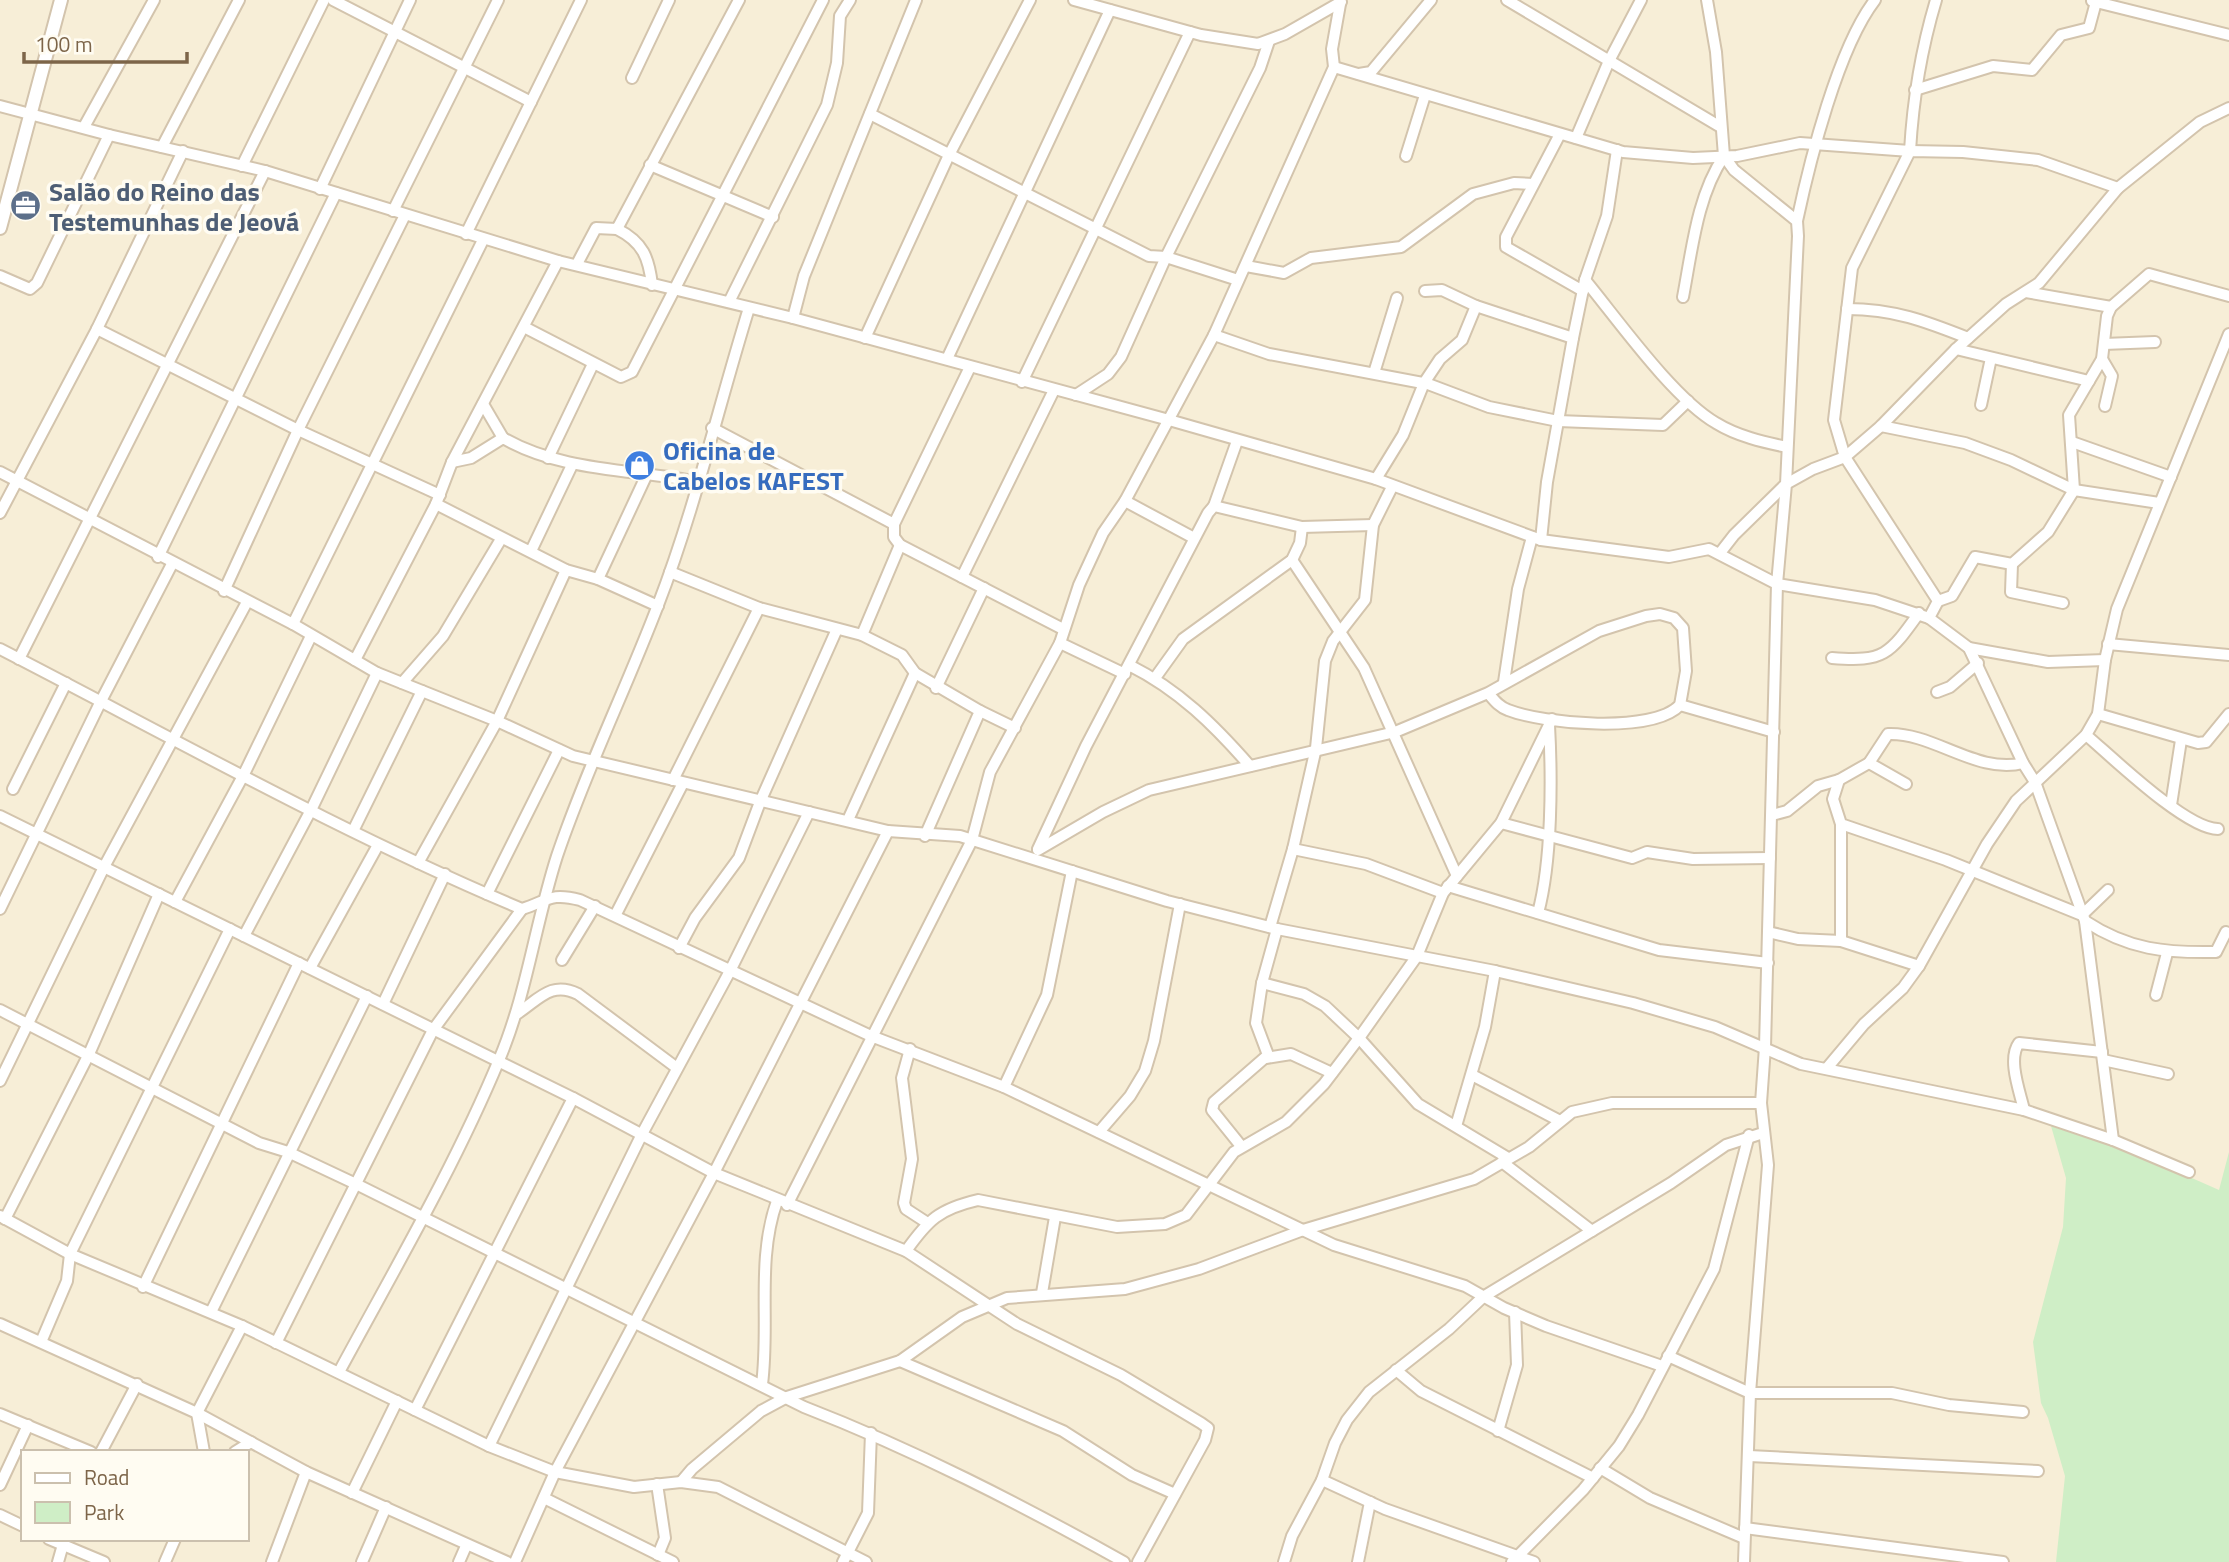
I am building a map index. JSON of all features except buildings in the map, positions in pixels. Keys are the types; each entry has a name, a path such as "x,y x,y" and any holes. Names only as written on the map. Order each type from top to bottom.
{"street":[{"path":"0,228 61,0"},
{"path":"84,127 154,0"},
{"path":"162,147 239,0"},
{"path":"242,166 324,0"},
{"path":"333,0 531,102"},
{"path":"320,189 410,0"},
{"path":"393,211 498,0"},
{"path":"466,234 581,0"},
{"path":"632,78 669,0"},
{"path":"617,229 739,0"},
{"path":"524,327 593,365 621,377 632,372 720,196 824,0 842,9"},
{"path":"729,302 773,217 832,91 842,9 850,0"},
{"path":"793,318 804,276 916,0"},
{"path":"865,338 948,155 1030,0"},
{"path":"1074,0 1095,3 1110,10 1190,32 1258,44 1269,41 1341,2"},
{"path":"1354,75 1371,72 1431,0"},
{"path":"1507,0 1719,126"},
{"path":"1576,138 1609,61 1641,0"},
{"path":"1707,0 1716,52 1719,126 1724,156 1734,170 1797,221"},
{"path":"1744,1562 1750,1393 1768,1165 1761,1103 1768,963 1777,583 1786,484 1797,221 1807,174 1840,71 1863,16 1875,0"},
{"path":"1936,0 1923,45 1915,90 1910,151 1852,268 1834,420 1845,457 1938,601"},
{"path":"1915,90 1993,66 2032,69 2061,35 2089,28 2093,1 2229,35"},
{"path":"762,1384 766,1353 766,1248 782,1203 872,1036 972,840 990,772 1059,643 1088,562 1125,501 1214,335 1334,67 1332,49 1341,2"},
{"path":"947,359 1110,10"},
{"path":"1022,382 1190,32"},
{"path":"1076,395 1108,374 1121,357 1166,257 1260,68 1269,41"},
{"path":"1334,67 1618,150 1693,158 1737,156 1800,142 1910,151 1963,152 2038,160 2118,188"},
{"path":"1406,156 1425,94"},
{"path":"0,106 109,135 265,171 558,261 672,291 793,318 1169,420 1376,479 1536,539 1669,557 1682,557 1702,549 1720,553 1777,583 1875,600 1924,616 1969,648 2023,763 2035,782 2084,918 2113,1140"},
{"path":"1720,553 1741,527 1786,484 1813,469 1845,457 1881,426 1968,338 2006,304 2039,283 2118,188 2200,122 2229,108"},
{"path":"870,114 1149,256 1166,257 1238,280"},
{"path":"1560,134 1506,237 1506,247 1584,286 1688,401 1715,423 1757,441 1787,447"},
{"path":"0,276 23,288 30,289 37,283 109,135"},
{"path":"1504,682 1518,589 1536,539 1573,338 1584,286 1607,216 1618,150"},
{"path":"0,513 15,479 97,329 183,151"},
{"path":"1683,297 1700,214 1713,173 1724,156"},
{"path":"650,165 773,217"},
{"path":"19,659 265,171"},
{"path":"1246,266 1284,273 1311,258 1401,247 1474,194 1514,183 1533,184"},
{"path":"158,557 336,193"},
{"path":"223,591 298,430 405,215"},
{"path":"577,264 596,228 617,229 632,236 644,250 649,262 652,285"},
{"path":"293,624 483,240"},
{"path":"355,660 438,499 452,462 558,261"},
{"path":"2063,603 2011,592 2012,564 2048,532 2074,490 2069,415 2102,359 2107,316 2111,307 2149,274 2229,296"},
{"path":"1425,291 1442,290 1476,306 1573,338"},
{"path":"2026,292 2111,307"},
{"path":"1374,373 1397,298"},
{"path":"1376,479 1403,435 1424,383 1440,359 1462,340 1476,306"},
{"path":"338,1372 423,1217 498,1063 518,1013 546,897 592,760 658,606 695,504 712,428 748,309"},
{"path":"1847,309 1877,309 1909,314 1968,338"},
{"path":"97,329 438,499 501,539 566,570 598,579 658,606"},
{"path":"1827,1068 1864,1024 1903,988 1919,966 2016,801 2086,735 2098,714 2105,660 2117,609 2229,334"},
{"path":"1214,335 1269,354 1424,383 1489,407 1558,421 1663,425 1688,401"},
{"path":"2104,344 2155,342"},
{"path":"1956,349 2089,381"},
{"path":"1981,405 1991,358"},
{"path":"2102,359 2112,376 2105,406"},
{"path":"548,458 593,365"},
{"path":"970,367 894,524 894,537 900,545 1063,629"},
{"path":"962,576 1054,390"},
{"path":"483,404 503,438 525,451 572,465 648,472 698,482"},
{"path":"1881,426 1965,443 2011,460 2074,490 2159,503"},
{"path":"712,428 894,524"},
{"path":"452,462 471,458 503,438"},
{"path":"1035,854 1127,670 1214,506 1237,441"},
{"path":"2072,442 2171,477"},
{"path":"531,551 572,465"},
{"path":"0,472 89,516 172,565 293,624 377,673 496,721 559,750 678,782 888,831 925,836 960,836 1035,854 1072,871 1180,904 1273,928 1495,971 1633,1003 1715,1027 1785,1058 1924,1091 2024,1110 2113,1140 2189,1172"},
{"path":"598,579 648,472"},
{"path":"1266,1058 1268,1052 1256,1023 1273,928 1316,748 1325,662 1340,632 1365,600 1373,525 1392,487"},
{"path":"1125,501 1195,538"},
{"path":"1214,506 1302,527 1373,525"},
{"path":"1155,678 1184,639 1292,559 1300,543 1302,527"},
{"path":"402,683 443,636 501,539"},
{"path":"862,635 900,545"},
{"path":"1832,658 1868,661 1888,650 1938,601 1952,596 1975,557 2012,564"},
{"path":"1292,559 1364,668 1395,732 1457,876"},
{"path":"0,909 101,701 172,565"},
{"path":"418,863 496,721 566,570"},
{"path":"670,572 759,608 862,635 902,655 915,673 936,688 1015,728"},
{"path":"936,688 984,588"},
{"path":"0,1081 104,867 247,602"},
{"path":"616,914 759,608"},
{"path":"1035,854 1103,812 1149,790 1316,748 1395,732 1488,693 1504,682 1620,622 1660,614 1674,618 1683,628 1686,671 1680,705 1665,717 1643,721 1550,721 1510,711 1499,706 1488,693"},
{"path":"679,948 695,918 739,858 760,802 836,629"},
{"path":"175,902 244,774 311,636"},
{"path":"1059,643 1155,678 1211,721 1250,766"},
{"path":"2108,644 2229,655"},
{"path":"1969,648 2048,662 2105,660"},
{"path":"0,649 378,845 522,909"},
{"path":"1937,692 1950,687 1978,663"},
{"path":"244,936 311,810 377,673"},
{"path":"848,820 915,673"},
{"path":"13,789 66,683"},
{"path":"353,831 422,691"},
{"path":"1680,705 1774,732"},
{"path":"925,836 980,711"},
{"path":"2098,714 2181,740 2206,742 2229,714"},
{"path":"906,1251 926,1222 943,1211 978,1200 1117,1227 1165,1224 1186,1215 1241,1146 1286,1122 1332,1073 1359,1038 1416,956 1446,890 1501,823 1550,721"},
{"path":"1538,913 1544,889 1551,782 1550,721"},
{"path":"1772,815 1787,811 1818,786 1839,780 1869,763 1888,734 1902,734 1976,759 2007,765 2023,763"},
{"path":"2086,735 2138,783 2204,826 2218,829"},
{"path":"2171,805 2181,740"},
{"path":"487,894 559,750"},
{"path":"1869,763 1906,784"},
{"path":"1839,780 1833,799 1841,824 1841,941"},
{"path":"489,1446 642,1134 730,971 809,813"},
{"path":"0,816 573,1098 714,1173 782,1203 906,1251 1017,1324 1121,1375 1208,1428 1205,1440 1138,1562"},
{"path":"1501,823 1547,837 1577,841 1632,858 1647,852 1693,859 1770,858"},
{"path":"1841,824 1973,872 2084,918 2136,946 2167,953 2216,952 2226,932"},
{"path":"515,1562 555,1472 714,1173 888,831"},
{"path":"310,968 378,845"},
{"path":"1293,849 1366,864 1446,890 1538,913 1659,950 1768,963"},
{"path":"1004,1087 1047,995 1072,871"},
{"path":"383,1004 445,874"},
{"path":"2084,918 2108,890"},
{"path":"159,894 89,1054 3,1217 70,1254 143,1287 242,1326 489,1446 555,1472 634,1487 681,1482 718,1487 845,1557 866,1562"},
{"path":"276,1343 433,1030 522,909 546,897 561,894 616,914 679,948 872,1036 1004,1087 1334,1245 1465,1286 1515,1312 1665,1361 1750,1393 1892,1393 1950,1405 2023,1412"},
{"path":"1099,1132 1130,1096 1145,1071 1180,904"},
{"path":"562,960 595,906"},
{"path":"41,1342 67,1281 70,1254 230,929"},
{"path":"1768,932 1798,939 1841,941 1919,966"},
{"path":"2156,995 2167,953"},
{"path":"143,1287 299,963"},
{"path":"1456,1126 1472,1075 1495,971"},
{"path":"1262,983 1304,994 1325,1006 1359,1038 1418,1104 1505,1160 1591,1231"},
{"path":"518,1013 551,990 564,987 579,994 677,1068"},
{"path":"211,1312 367,996"},
{"path":"0,1010 259,1143 288,1152 356,1184 787,1396 804,1408 871,1433 1018,1503 1124,1562"},
{"path":"2024,1110 2015,1066 2015,1049 2019,1044 2103,1056 2168,1074"},
{"path":"910,1049 902,1078 912,1159 904,1203 911,1213 926,1222"},
{"path":"1241,1146 1214,1115 1214,1102 1266,1058 1291,1054 1332,1073"},
{"path":"1472,1075 1560,1121"},
{"path":"415,1410 497,1254 573,1098"},
{"path":"681,1482 692,1469 761,1411 787,1396 900,1361 962,1317 1007,1297 1125,1289 1199,1269 1303,1230 1474,1179 1546,1135 1572,1112 1612,1103 1761,1103"},
{"path":"1284,1562 1292,1536 1322,1480 1335,1443 1347,1420 1368,1392 1449,1329 1483,1297 1671,1183 1726,1145 1749,1135 1763,1133"},
{"path":"1514,1560 1593,1478 1625,1436 1714,1269 1749,1135"},
{"path":"1042,1293 1055,1217"},
{"path":"1499,1431 1517,1365 1515,1312"},
{"path":"0,1324 197,1413 306,1472 466,1546 507,1562"},
{"path":"204,1450 197,1413 242,1326"},
{"path":"900,1361 1063,1432 1132,1475 1175,1494"},
{"path":"1395,1370 1420,1391 1593,1478"},
{"path":"102,1450 137,1384"},
{"path":"352,1493 397,1401"},
{"path":"0,1414 86,1450"},
{"path":"0,1485 28,1426"},
{"path":"845,1557 868,1513 871,1433"},
{"path":"238,1450 251,1442"},
{"path":"1749,1456 2038,1471"},
{"path":"1600,1468 1650,1498 1745,1533 2003,1562"},
{"path":"272,1562 306,1472"},
{"path":"1322,1480 1514,1560 1534,1562"},
{"path":"657,1484 665,1538 658,1555"},
{"path":"544,1498 673,1562"},
{"path":"1358,1562 1370,1502"},
{"path":"362,1562 386,1507"},
{"path":"0,1515 21,1525"},
{"path":"165,1562 174,1541"},
{"path":"58,1562 63,1543 104,1562"},
{"path":"459,1562 466,1546"}],"shaded area":[{"path":"0,0 2229,0 2229,1562 0,1562"}],"green space":[{"path":"2051,1126 2142,1156 2219,1190 2229,1152 2229,1562 2056,1562 2065,1476 2041,1403 2033,1342 2063,1227 2066,1178"}],"place":[{"name":"Salão do Reino das Testemunhas de Jeová","path":"26,206"},
{"name":"Oficina de Cabelos KAFEST","path":"640,465"}]}
